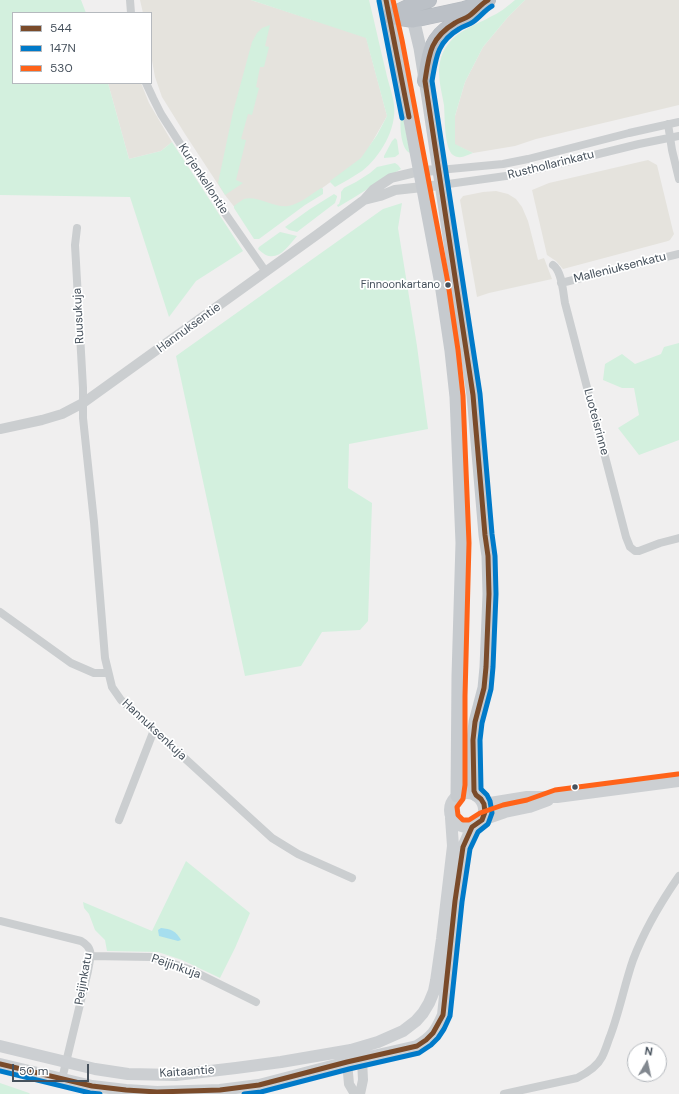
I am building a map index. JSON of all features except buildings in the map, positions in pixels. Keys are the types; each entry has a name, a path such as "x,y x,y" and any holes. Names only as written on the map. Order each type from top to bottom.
{"highway":[{"path":"389,16 411,9 429,0"},
{"path":"411,9 464,9 486,1"},
{"path":"425,81 431,48 437,38 452,24 468,16 486,1"}],"main road":[{"path":"386,0 441,284 456,397 462,543 458,676 457,796"},
{"path":"411,9 420,48 474,395 485,536 488,556 489,594 484,688 475,722 473,740 473,784 485,812 482,820"},
{"path":"557,797 482,820 472,828 460,827 455,824 450,813 452,801 463,793 469,793 480,800 557,797 679,781"},
{"name":"Kaitaantie","path":"0,1046 95,1069 128,1074 176,1075 274,1063 351,1050 378,1042 403,1031 416,1021 429,1003 434,991 443,932 453,846 451,818"},
{"name":"Kaitaantie","path":"0,1064 92,1086 157,1092 220,1090 259,1085 347,1062 417,1046 433,1034 443,1015 455,901 463,847 472,828"}],"street":[{"path":"130,0 131,12"},
{"name":"Kurjenkellontie","path":"146,84 162,114 220,206 266,272"},
{"name":"Rusthollarinkatu","path":"439,170 503,164 629,132 679,122"},
{"path":"668,124 672,155 679,179"},
{"name":"Rusthollarinkatu","path":"422,187 513,175 639,144 679,136"},
{"name":"Hannuksentie","path":"0,430 62,414 83,403 266,272 364,200 373,190 391,178 420,171 439,170"},
{"name":"Hannuksentie","path":"364,200 395,190 422,187"},
{"name":"Ruusukuja","path":"77,228 75,245 83,403"},
{"name":"Malleniuksenkatu","path":"562,283 679,254"},
{"name":"Luoteisrinne","path":"553,265 559,273 562,283 565,303 626,537 630,547 635,551 642,550 650,546 679,538"},
{"name":"Hannuksenkuja","path":"83,403 83,418 94,522 105,658 112,687 121,700 272,838 298,854 352,878"},
{"path":"0,612 71,663 94,673 108,673"},
{"path":"119,820 154,730"},
{"path":"504,1094 577,1078 587,1074 602,1058 633,960 654,917 679,876"},
{"name":"Peijinkatu","path":"0,920 81,942 87,944 90,949 90,956 62,1079"},
{"name":"Peijinkuja","path":"90,956 152,957 191,970 256,1002"},
{"path":"355,1094 349,1084 347,1062 351,1050 362,1059 363,1080 360,1094"}],"shaded area":[{"path":"140,0 251,0 366,37 387,116 367,151 359,161 257,236 225,195 162,97 155,77 152,60 152,12 143,12"},
{"path":"525,0 679,0 679,105 536,139 515,146 473,153 455,145 455,116 465,82 483,47 508,17"},
{"path":"108,84 141,84 149,103 172,142 161,151 129,159"},
{"path":"648,160 657,165 674,234 670,240 563,269 556,261 547,255 532,190 549,183"},
{"path":"496,191 508,194 516,199 522,207 528,221 538,260 544,258 552,279 477,297 460,200 463,196"}],"green space":[{"path":"0,0 81,0 86,12 12,12 12,84 108,84 129,159 161,151 172,142 243,251 196,281 169,317 130,197 0,195"},
{"path":"251,0 369,0 394,105 393,123 386,142 369,165 362,171 335,187 330,181 361,158 377,135 387,116 366,38"},
{"path":"515,0 525,0 508,17 483,47 465,82 455,116 455,144 473,153 463,157 458,157 453,155 450,151 446,139 444,105 439,76 441,57 453,38 468,28 497,14"},
{"path":"270,25 265,46 269,47 264,67 260,67 256,87 259,88 252,115 248,114 241,139 246,140 236,180 243,183 225,195 218,183 233,112 252,42 262,28"},
{"path":"402,111 410,153 402,141"},
{"path":"395,138 397,140 399,154 395,157 384,158 392,141"},
{"path":"395,163 401,169 338,207 337,205 339,204 341,198 341,192 344,188 356,182 377,167"},
{"path":"321,188 323,189 323,194 305,205 259,239 254,239 234,208 234,206 244,199 249,198 277,205 288,206 301,201"},
{"path":"334,194 337,196 335,203 297,232 289,230 285,227 310,209"},
{"path":"402,203 398,228 417,346 428,429 349,444 348,488 372,503 368,621 360,630 322,632 301,666 245,676 176,356 383,209"},
{"path":"280,232 297,236 284,251 275,256 270,256 264,254 258,249 259,247"},
{"path":"679,343 679,440 639,455 618,428 639,415 634,388 622,388 603,380 605,364 622,354 635,364 661,354 664,347"},
{"path":"186,861 250,913 220,978 182,960 158,952 107,951 105,940 95,930 89,914 84,908 83,902 152,931"},
{"path":"0,1083 29,1093 30,1094 0,1094"}],"water":[{"path":"161,928 173,931 181,940 178,941 159,936 158,930"}],"transit line":[{"name":"544","path":"386,0 409,117"},
{"name":"530","path":"393,0 402,40 448,283 463,396 469,543 465,696 465,785 463,799 457,807 458,815 463,820 469,820 480,813 503,805 527,800 555,790 678,774"},
{"name":"544","path":"0,1064 92,1086 157,1092 220,1090 259,1085 347,1062 417,1046 433,1033 443,1015 455,901 463,847 472,827 482,820 485,812 484,804 474,791 473,740 475,722 484,688 489,594 488,556 473,395 425,81 432,48 440,35 457,22 469,16 488,0"},
{"name":"147N","path":"379,1 402,118"},
{"name":"147N","path":"244,1094 261,1092 349,1069 419,1053 438,1038 450,1016 462,902 470,849 478,832 488,824 492,813 490,801 481,789 480,740 482,723 491,689 496,594 495,556 480,394 432,81 436,58 446,39 461,28 473,22 492,6"},
{"name":"147N","path":"0,1071 90,1093 100,1094"}],"place":[{"name":"Finnoonkartano","path":"448,285"}]}
